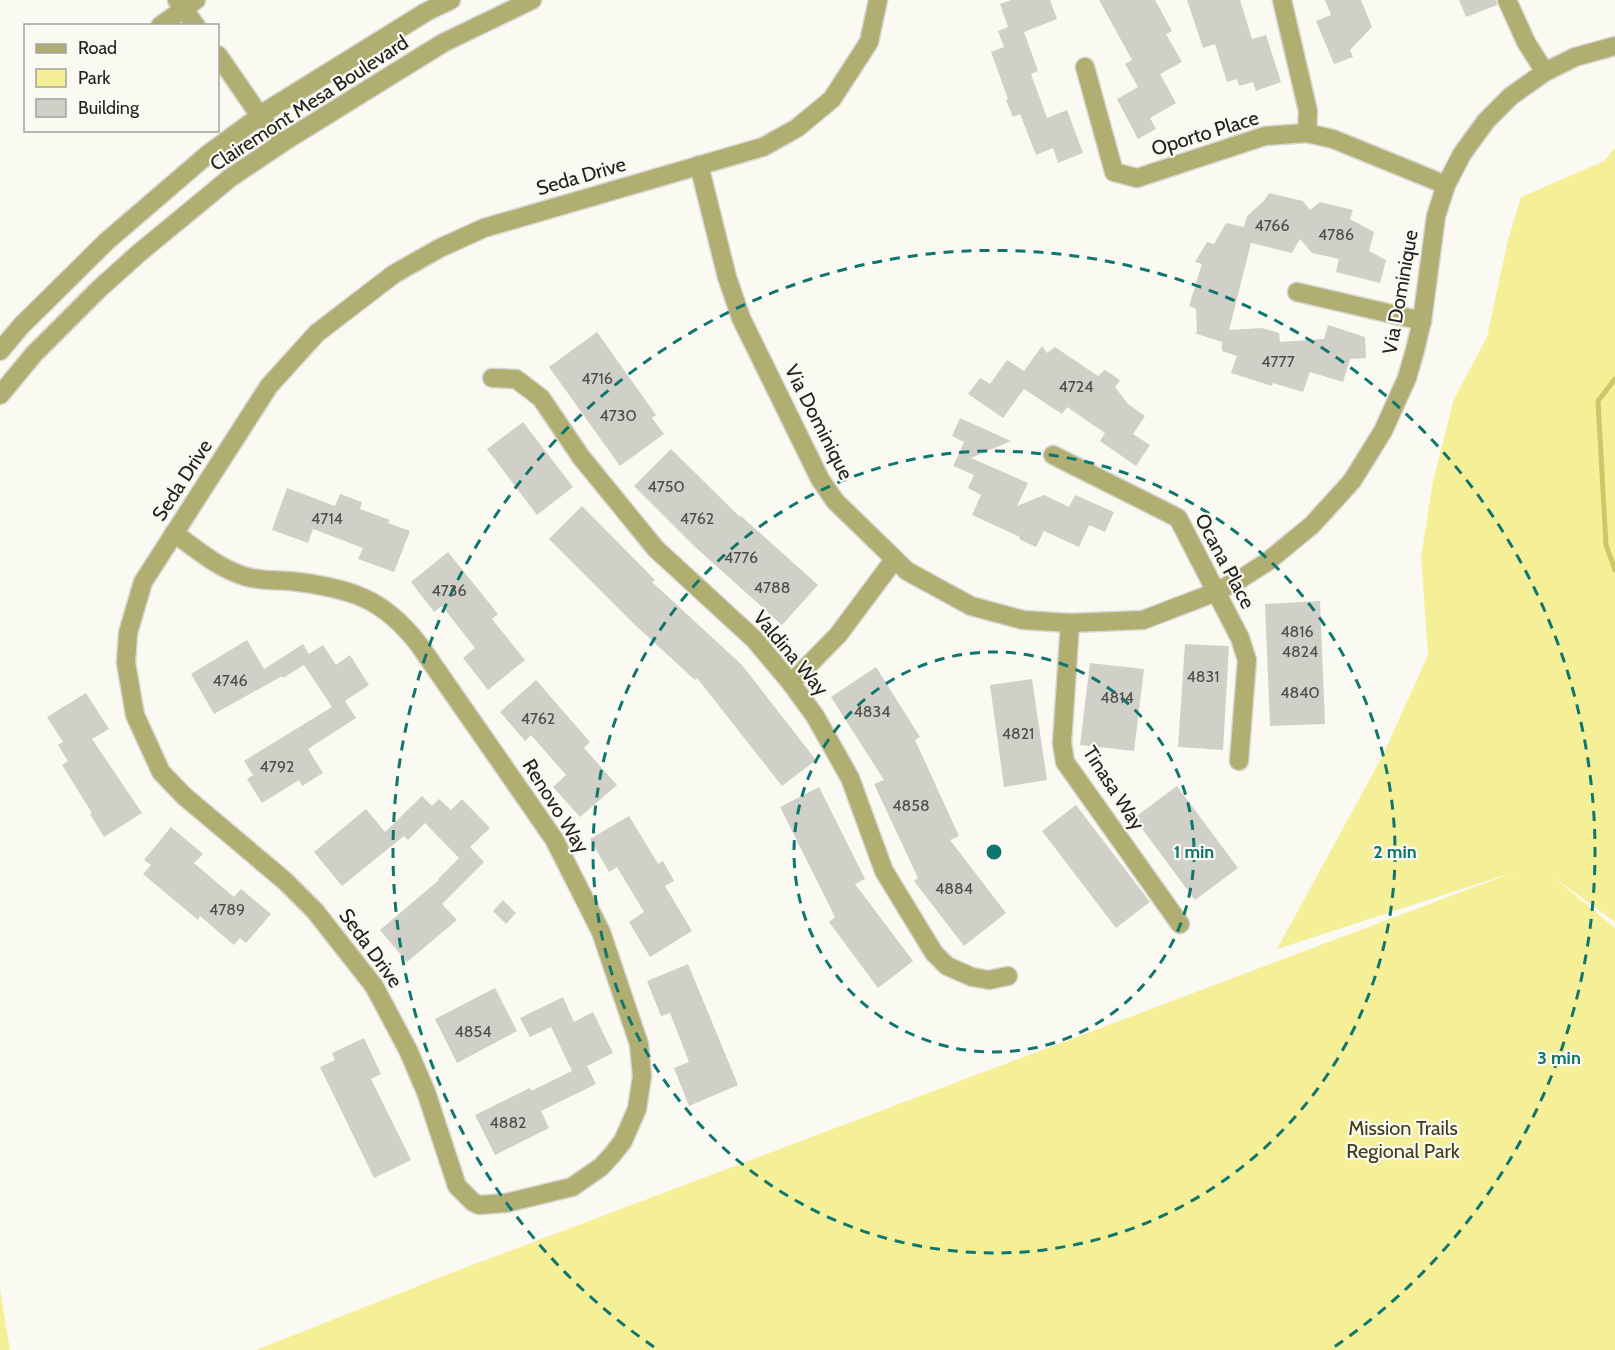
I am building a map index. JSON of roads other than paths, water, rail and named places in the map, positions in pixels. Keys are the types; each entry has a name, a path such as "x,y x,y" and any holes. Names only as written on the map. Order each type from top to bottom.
{"street":[{"name":"Clairemont Mesa Boulevard","path":"0,351 21,326 107,241 207,155 260,116 426,12 451,0"},
{"name":"Clairemont Mesa Boulevard","path":"0,395 34,354 99,289 230,178 443,43 532,0"},
{"name":"Seda Drive","path":"506,1203 479,1204 473,1202 457,1186 426,1092 408,1050 374,986 321,918 285,881 184,796 161,772 135,715 126,663 128,633 143,582 269,386 317,333 394,273 484,228 763,147 797,128 832,99 869,42 878,0"},
{"path":"1282,0 1308,111 1307,134"},
{"path":"1507,0 1526,42 1545,72"},
{"path":"162,24 185,3 195,24"},
{"name":"Via Dominique","path":"699,165 727,277 741,318 820,479 835,501 908,572 971,606 1023,620 1070,623 1143,620 1216,592 1267,562 1291,544 1326,511 1352,481 1383,431 1407,378 1422,321 1436,216 1446,185 1462,154 1486,121 1510,96 1545,72 1575,57 1615,46"},
{"path":"219,56 260,116 282,143"},
{"name":"Oporto Place","path":"1085,67 1114,172 1137,177 1265,136 1307,134 1333,139 1446,185"},
{"path":"1297,292 1422,321"},
{"name":"Valdina Way","path":"492,378 516,379 541,398 581,457 656,549 754,639 791,683 815,716 850,778 884,871 934,953 947,966 972,977 989,980 1008,976"},
{"name":"Ocana Place","path":"1053,455 1178,518 1240,638 1247,660 1239,761"},
{"name":"Renovo Way","path":"174,533 216,563 246,577 337,588 366,598 396,619 420,646 554,839 601,932 639,1044 642,1076 637,1109 623,1141 601,1167 587,1178 572,1187 506,1203"},
{"path":"791,683 838,634 894,560"},
{"name":"Tinasa Way","path":"1070,623 1062,743 1065,762 1180,924"}],"waterway":[{"path":"1615,379 1598,401 1606,545 1615,570"}],"park label":[{"name":"Mission Trails Regional Park","path":"1403,1140"}]}
